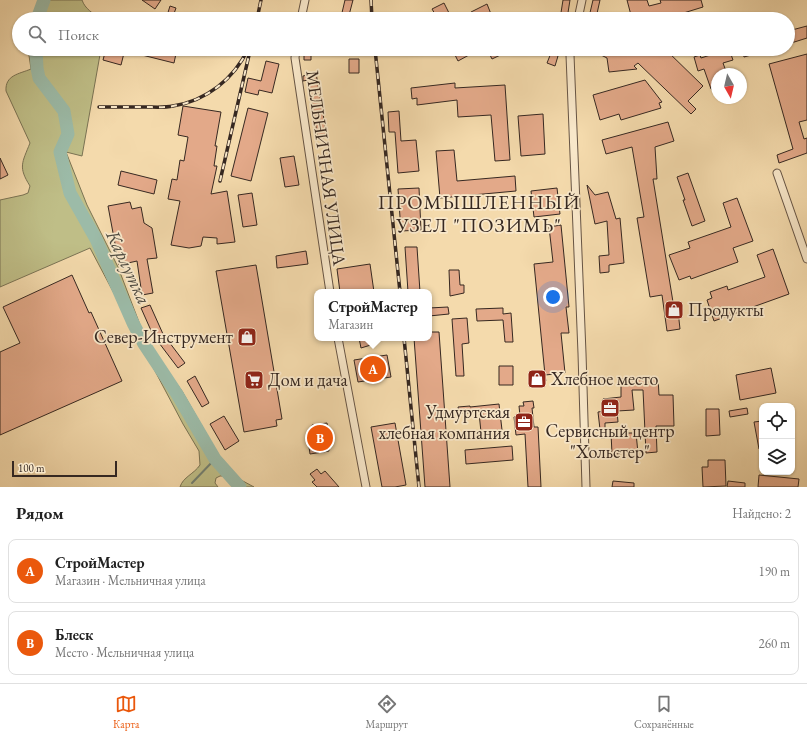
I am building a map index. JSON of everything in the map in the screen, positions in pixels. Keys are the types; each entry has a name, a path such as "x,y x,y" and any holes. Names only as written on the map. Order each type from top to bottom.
{"street":[{"path":"302,12 305,0"},
{"path":"579,12 582,0"},
{"name":"МЕЛЬНИЧНАЯ УЛИЦА","path":"295,56 330,289"},
{"path":"570,56 586,487"},
{"path":"777,173 807,259"},
{"path":"339,341 366,487"}],"shaded area":[{"path":"39,0 82,0 92,12 36,12"},
{"path":"29,56 100,56 82,156 66,152 87,205 118,267 147,343 182,391 219,456 235,475 254,487 233,487 225,476 220,476 216,478 215,483 218,487 180,487 181,484 200,465 199,451 183,424 90,248 0,287 0,200 28,193 30,186 26,180 22,165 30,143 6,91 6,86 10,78 31,69"}],"building":[{"path":"142,0 161,0 155,9"},
{"path":"345,0 353,0 350,12 342,12"},
{"path":"563,0 570,0 568,12 561,12"},
{"path":"593,0 600,0 597,12 590,12"},
{"path":"627,0 647,0 649,6 661,3 660,0 701,0 703,7 687,12 630,12"},
{"path":"444,3 448,12 434,12 432,9"},
{"path":"487,4 490,12 471,12"},
{"path":"170,6 176,8 175,12 168,12"},
{"path":"807,26 807,38 795,42 795,29"},
{"path":"807,54 807,120 799,122 804,139 807,138 807,153 779,163 777,155 793,149 769,64"},
{"path":"104,56 123,56 121,65 103,60"},
{"path":"146,56 176,56 174,63"},
{"path":"304,56 311,56 311,60 304,60"},
{"path":"456,56 467,56 458,61"},
{"path":"490,56 498,56 492,59"},
{"path":"550,56 558,56 555,66 547,63"},
{"path":"603,56 672,56 703,86 688,101 696,109 691,114 638,63 634,66 637,69 609,72 607,58"},
{"path":"700,56 701,58 707,56 732,56 733,60 723,63 725,68 711,68 711,89 704,69 698,71 694,57"},
{"path":"349,59 359,59 359,73 349,73"},
{"path":"266,61 279,64 272,93 259,90 258,95 245,92 248,78 261,81"},
{"path":"316,73 327,137 318,139 308,80 303,81 303,76"},
{"path":"645,80 662,102 659,103 661,108 621,120 619,114 600,120 593,95"},
{"path":"455,83 455,88 505,85 510,160 495,161 491,115 458,117 457,100 417,105 417,98 412,99 411,88"},
{"path":"183,106 221,112 215,146 217,146 214,166 217,166 211,194 227,191 235,242 217,244 217,238 203,237 201,246 189,248 171,245 180,201 168,199 172,179 177,180 180,160 184,161 188,137 178,135"},
{"path":"248,108 268,113 251,181 231,176"},
{"path":"399,111 401,141 416,140 419,171 398,173 395,132 389,132 388,112"},
{"path":"543,114 545,154 521,156 518,116"},
{"path":"668,122 674,141 655,147 657,179 653,179 673,302 677,302 680,329 667,331 662,295 650,297 637,218 644,217 632,147 606,154 602,140"},
{"path":"454,150 457,181 515,176 516,191 440,198 436,151"},
{"path":"294,156 299,185 285,187 280,158"},
{"path":"0,158 8,175 0,179"},
{"path":"121,171 157,180 154,194 118,185"},
{"path":"688,173 705,221 692,226 677,177"},
{"path":"587,185 595,195 608,192 616,219 620,218 624,263 609,265 609,272 600,273 599,256 609,255 607,221 595,224"},
{"path":"419,188 421,230 401,231 398,189"},
{"path":"557,188 560,214 534,217 531,191"},
{"path":"252,193 257,225 243,227 238,195"},
{"path":"737,198 753,241 733,248 738,262 691,279 690,276 679,280 669,255 690,248 688,242 731,227 723,203"},
{"path":"130,202 132,209 141,207 144,223 152,228 157,258 147,259 153,293 142,295 137,261 119,265 108,206"},
{"path":"561,225 569,307 566,307 569,333 561,333 565,373 545,375 534,264 553,262 549,227"},
{"path":"405,247 417,247 420,289 408,289"},
{"path":"773,249 789,294 714,321 707,300 712,298 710,292 727,286 728,290 765,277 757,255"},
{"path":"306,251 308,264 277,268 276,256"},
{"path":"370,264 374,289 340,289 337,269"},
{"path":"256,265 282,419 276,420 277,426 244,432 216,271"},
{"path":"449,270 459,270 460,285 464,285 464,293 450,296"},
{"path":"72,275 89,313 91,312 122,381 0,435 0,352 20,343 3,307"},
{"path":"150,305 163,334 185,363 178,368 153,335 141,308"},
{"path":"448,307 449,314 432,316 432,308"},
{"path":"503,308 503,314 511,313 513,342 505,342 503,320 477,321 476,309"},
{"path":"467,318 469,343 462,344 464,376 456,376 452,319"},
{"path":"432,332 439,332 450,487 425,487 414,341 432,341"},
{"path":"360,341 374,341 374,344 361,348"},
{"path":"387,355 391,377 358,382 354,360"},
{"path":"499,366 513,366 513,385 499,385"},
{"path":"771,368 776,393 740,400 736,375"},
{"path":"545,375 546,381 532,382 531,376"},
{"path":"195,376 209,403 202,407 187,381"},
{"path":"658,378 659,395 673,395 674,426 656,426 657,452 646,453 643,390 632,390 634,410 617,411 618,422 605,423 605,438 601,438 598,412 605,411 603,399 621,397 621,379"},
{"path":"533,401 534,408 532,408 534,427 538,427 541,487 528,487 525,434 516,435 514,417 520,416 519,406 524,406 523,402"},
{"path":"499,404 502,430 481,432 479,413 459,413 458,407 470,407"},
{"path":"747,408 748,414 730,417 729,411"},
{"path":"706,409 719,409 720,435 706,436"},
{"path":"224,416 239,441 225,450 210,424"},
{"path":"759,421 759,449 754,422"},
{"path":"327,423 329,451 310,454 308,440 314,439 312,425"},
{"path":"395,423 406,485 382,487 371,427"},
{"path":"611,433 636,433 638,453 612,454"},
{"path":"512,446 513,460 466,464 465,450"},
{"path":"708,460 725,460 726,486 703,487 702,467 708,467"},
{"path":"317,469 321,474 325,471 339,487 317,487 312,482 315,480 310,474"},
{"path":"759,475 799,479 798,487 758,487"},
{"path":"613,481 634,483 634,487 612,487"},
{"path":"728,481 745,483 745,487 727,487"}],"waterway":[{"name":"Карлутка","path":"40,12 44,0"},
{"name":"Карлутка","path":"36,56 39,78 64,111 68,134 60,152 70,193 96,239 133,323 144,344 177,394 215,459 240,487"},
{"path":"192,483 215,459"}],"railway":[{"path":"258,12 261,0"},
{"path":"371,0 372,12"},
{"path":"99,107 166,107 197,99 208,94 227,79 244,56"},
{"path":"220,181 249,56"},
{"path":"376,56 400,289"},
{"path":"404,341 419,487"}],"place":[{"name":"Продукты","path":"674,310"},
{"name":"Север-Инструмент","path":"247,337"},
{"name":"СтройМастер","path":"373,369"},
{"name":"Хлебное место","path":"537,379"},
{"name":"Дом и дача","path":"254,380"},
{"name":"Сервисный центр \"Хольстер\"","path":"610,408"},
{"name":"Удмуртская хлебная компания","path":"524,422"},
{"name":"Блеск","path":"320,438"}],"district":[{"name":"ПРОМЫШЛЕННЫЙ УЗЕЛ \"ПОЗИМЬ\"","path":"479,214"}]}
